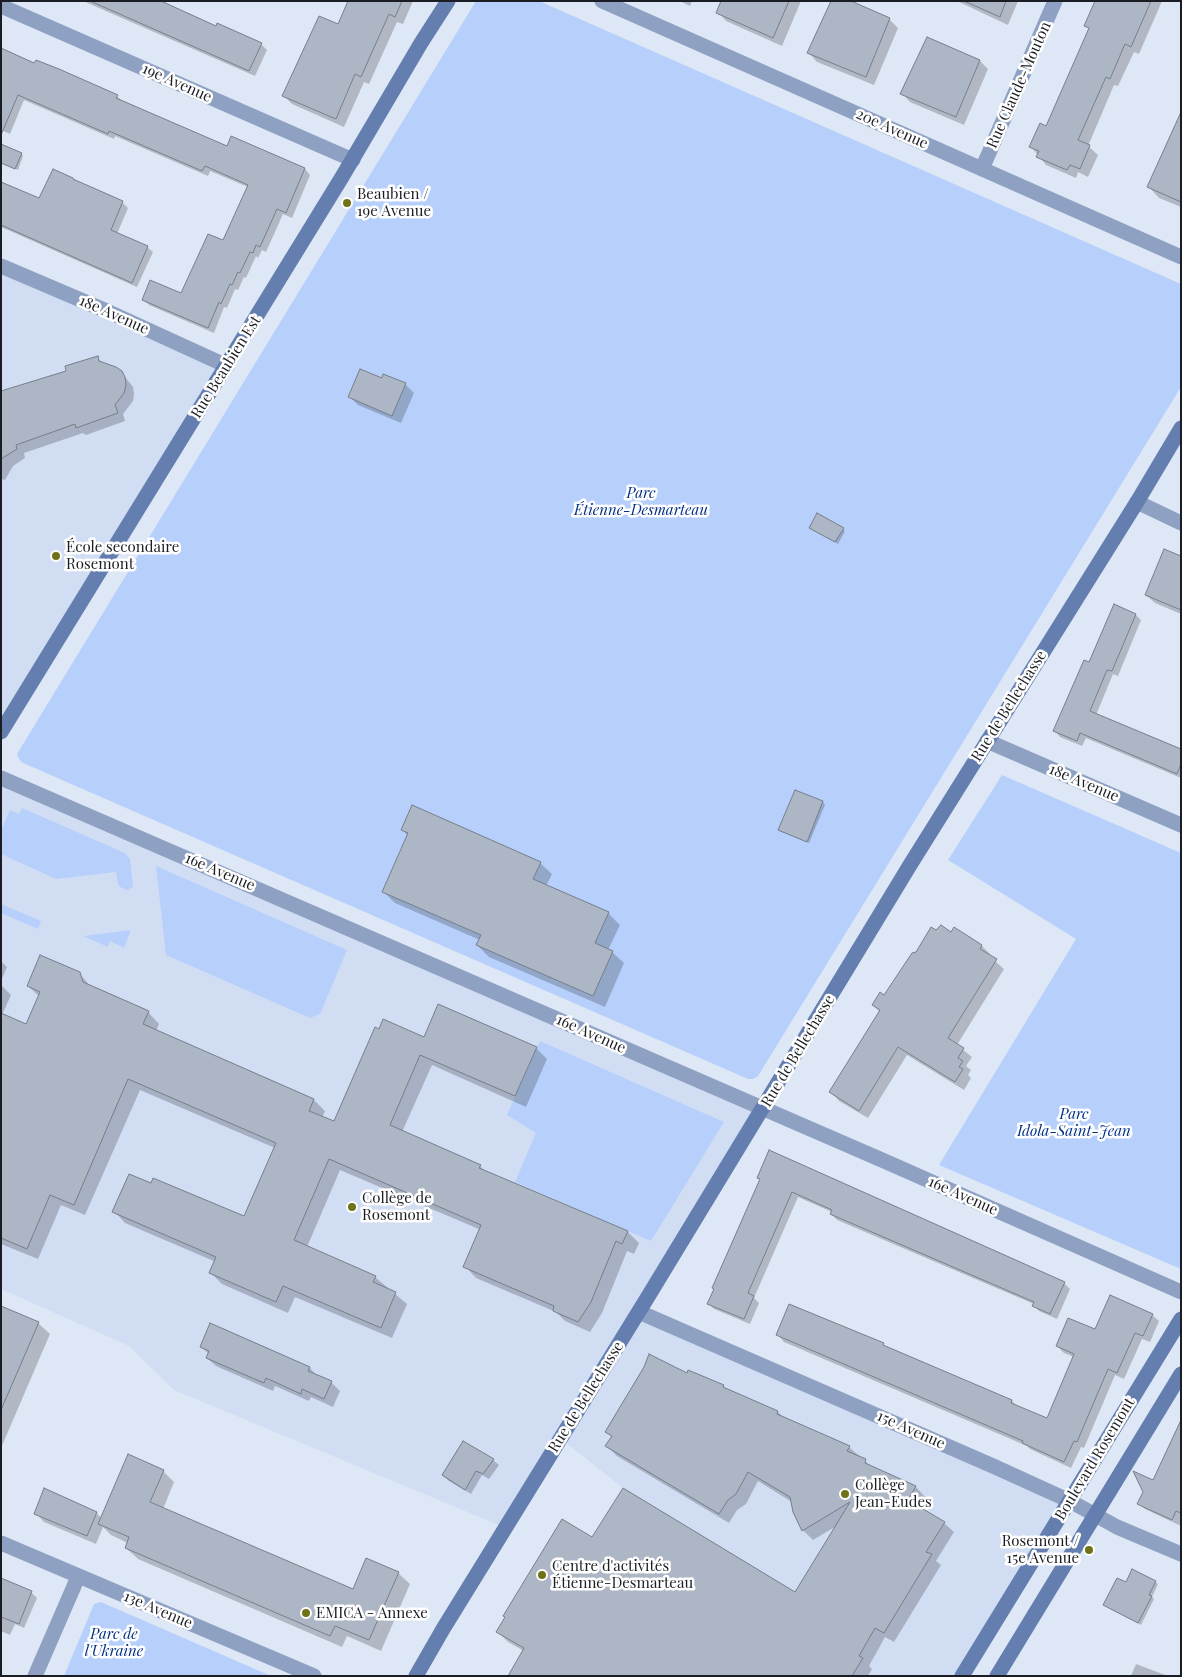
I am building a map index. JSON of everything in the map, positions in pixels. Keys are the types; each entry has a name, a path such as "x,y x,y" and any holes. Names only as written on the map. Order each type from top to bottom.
{"street":[{"name":"Rue Beaubien Est","path":"1,732 353,160 421,43 448,1"},
{"name":"20e Avenue","path":"602,1 1181,257"},
{"name":"Rue Claude-Mouton","path":"982,169 1055,1"},
{"name":"19e Avenue","path":"1,6 353,160"},
{"name":"18e Avenue","path":"1,266 109,312 227,366"},
{"name":"Rue de Bellechasse","path":"416,1676 987,741 1181,428"},
{"path":"1136,502 1181,523"},
{"name":"18e Avenue","path":"987,741 1181,825"},
{"name":"16e Avenue","path":"1,778 1181,1292"},
{"name":"15e Avenue","path":"639,1312 1070,1500 1117,1527 1181,1554"},
{"name":"Boulevard Rosemont","path":"965,1675 1079,1484 1181,1320"},
{"name":"Boulevard Rosemont","path":"997,1676 1181,1374"},
{"name":"13e Avenue","path":"1,1543 314,1676"},
{"path":"36,1676 78,1577"}],"shaded area":[{"name":"École secondaire Rosemont","path":"1,268 227,366 1,732"},
{"name":"Collège de Rosemont","path":"1,778 762,1109 639,1311 1070,1501 961,1676 718,1676 623,1488 561,1439 506,1528 174,1390 129,1346 1,1289"}],"green space":[{"name":"Parc Étienne-Desmarteau","path":"476,1 539,1 1181,284 1181,387 758,1076 753,1079 748,1079 23,763 17,754"},
{"name":"Parc Idola-Saint-Jean","path":"1002,775 1181,853 1181,1269 939,1165 1076,939 948,860"},
{"path":"22,808 125,853 130,859 133,887 127,890 120,887 116,872 56,879 1,854 1,826 3,826 10,810 19,814"},
{"path":"156,866 347,950 320,1014 310,1018 166,955"},
{"path":"1,904 41,921 38,929 1,913"},
{"path":"131,930 124,948 110,941 108,947 83,936"},
{"path":"540,1041 724,1122 651,1241 515,1182 536,1133 507,1115"},
{"name":"Parc de l'Ukraine","path":"101,1602 271,1676 64,1676 94,1604"}],"building":[{"path":"90,1 161,1 216,26 217,23 262,43 249,71"},
{"path":"348,1 402,1 395,17 389,14 361,77 355,74 336,119 282,96 319,16 338,24"},
{"path":"721,1 789,1 773,38 716,13"},
{"path":"831,1 851,1 890,18 866,77 807,53"},
{"path":"964,1 1006,1 1000,17"},
{"path":"1095,1 1151,1 1131,47 1125,44 1110,79 1106,77 1078,140 1090,145 1080,169 1070,165 1067,170 1036,157 1039,151 1029,147 1040,123 1046,126 1089,28 1084,26"},
{"path":"927,37 980,60 956,117 900,94"},
{"path":"1,48 34,63 36,60 59,69 118,95 116,98 227,146 231,136 305,168 286,213 277,209 260,247 256,245 253,253 250,252 240,273 238,272 232,285 230,284 221,304 219,302 208,328 142,300 150,280 181,293 208,234 223,240 248,185 205,166 202,171 109,131 108,134 18,95 1,135"},
{"path":"1181,112 1181,202 1147,187"},
{"path":"1,144 22,153 15,169 1,163"},
{"path":"53,169 123,201 111,230 148,246 132,283 1,225 1,182 39,198"},
{"path":"98,356 99,361 116,367 122,371 125,377 124,393 115,405 118,413 76,428 75,424 16,445 17,449 1,459 1,391 66,371 65,366"},
{"path":"360,369 382,378 383,374 406,383 392,416 348,397"},
{"path":"817,513 844,528 835,542 809,528"},
{"path":"1164,549 1181,556 1181,610 1145,595"},
{"path":"1114,604 1136,614 1112,671 1107,670 1090,711 1181,749 1181,764 1177,774 1080,733 1077,741 1053,731 1084,660 1089,662"},
{"path":"795,790 823,801 807,842 778,830"},
{"path":"412,805 541,862 533,879 609,912 595,943 613,951 593,996 476,945 481,935 382,892 408,833 401,830"},
{"path":"941,925 951,932 954,927 982,945 980,949 997,959 948,1038 964,1048 958,1058 963,1061 959,1067 963,1069 955,1082 898,1047 859,1111 829,1092 880,1010 872,1005 880,992 884,995 912,953 916,952 931,927 936,930"},
{"path":"40,955 80,972 83,982 149,1011 143,1024 314,1099 309,1111 334,1121 375,1027 379,1029 383,1019 424,1037 438,1004 537,1047 515,1096 420,1055 390,1125 481,1165 479,1168 628,1231 622,1244 616,1241 591,1302 578,1322 553,1311 554,1306 463,1267 481,1225 329,1159 294,1240 376,1276 373,1282 396,1292 381,1328 283,1286 276,1302 209,1273 216,1257 112,1212 129,1174 151,1183 153,1178 244,1216 276,1143 128,1079 74,1205 50,1195 27,1249 1,1238 1,1013 26,1024 40,992 27,986"},
{"path":"769,1150 1065,1282 1050,1314 1032,1306 1034,1302 830,1214 832,1210 792,1192 748,1293 754,1296 744,1319 707,1304 714,1289 712,1288 760,1179 757,1178"},
{"path":"1110,1295 1153,1314 1143,1336 1135,1333 1117,1373 1108,1369 1077,1442 1074,1441 1064,1462 1022,1443 1023,1441 776,1335 789,1304 884,1343 883,1345 1012,1400 1011,1403 1047,1418 1074,1354 1056,1346 1068,1318 1095,1329"},
{"path":"1,1306 39,1322 1,1410"},
{"path":"210,1323 310,1367 308,1371 332,1381 324,1399 302,1389 301,1394 266,1378 264,1383 206,1358 209,1351 200,1347"},
{"path":"649,1354 687,1373 688,1370 724,1385 723,1387 778,1411 777,1414 850,1446 847,1451 866,1459 865,1463 916,1486 908,1500 945,1522 926,1552 932,1554 884,1633 875,1628 859,1656 863,1658 852,1676 508,1676 524,1648 496,1632 505,1617 503,1616 562,1519 592,1537 623,1488 795,1592 850,1502 802,1531 793,1512 790,1497 748,1472 736,1494 728,1500 719,1514 605,1446 612,1436 605,1432 644,1367"},
{"path":"1181,1420 1181,1513 1176,1511 1172,1520 1137,1504 1143,1492 1133,1471 1153,1480"},
{"path":"463,1441 494,1459 483,1474 476,1471 465,1490 442,1475"},
{"path":"128,1454 164,1470 150,1502 353,1589 366,1558 399,1572 369,1640 335,1626 330,1636 125,1548 129,1537 98,1524"},
{"path":"44,1488 97,1512 87,1536 34,1514"},
{"path":"1132,1569 1156,1581 1149,1595 1152,1596 1138,1623 1103,1605 1117,1578 1126,1582"},
{"path":"1,1578 32,1591 19,1624 1,1617"}],"place":[{"name":"Beaubien / 19e Avenue","path":"347,203"},
{"name":"École secondaire Rosemont","path":"56,556"},
{"name":"Collège de Rosemont","path":"352,1207"},
{"name":"Collège Jean-Eudes","path":"845,1494"},
{"name":"Rosemont / 15e Avenue","path":"1089,1550"},
{"name":"Centre d'activités Étienne-Desmarteau","path":"542,1575"},
{"name":"EMICA - Annexe","path":"306,1613"}]}
